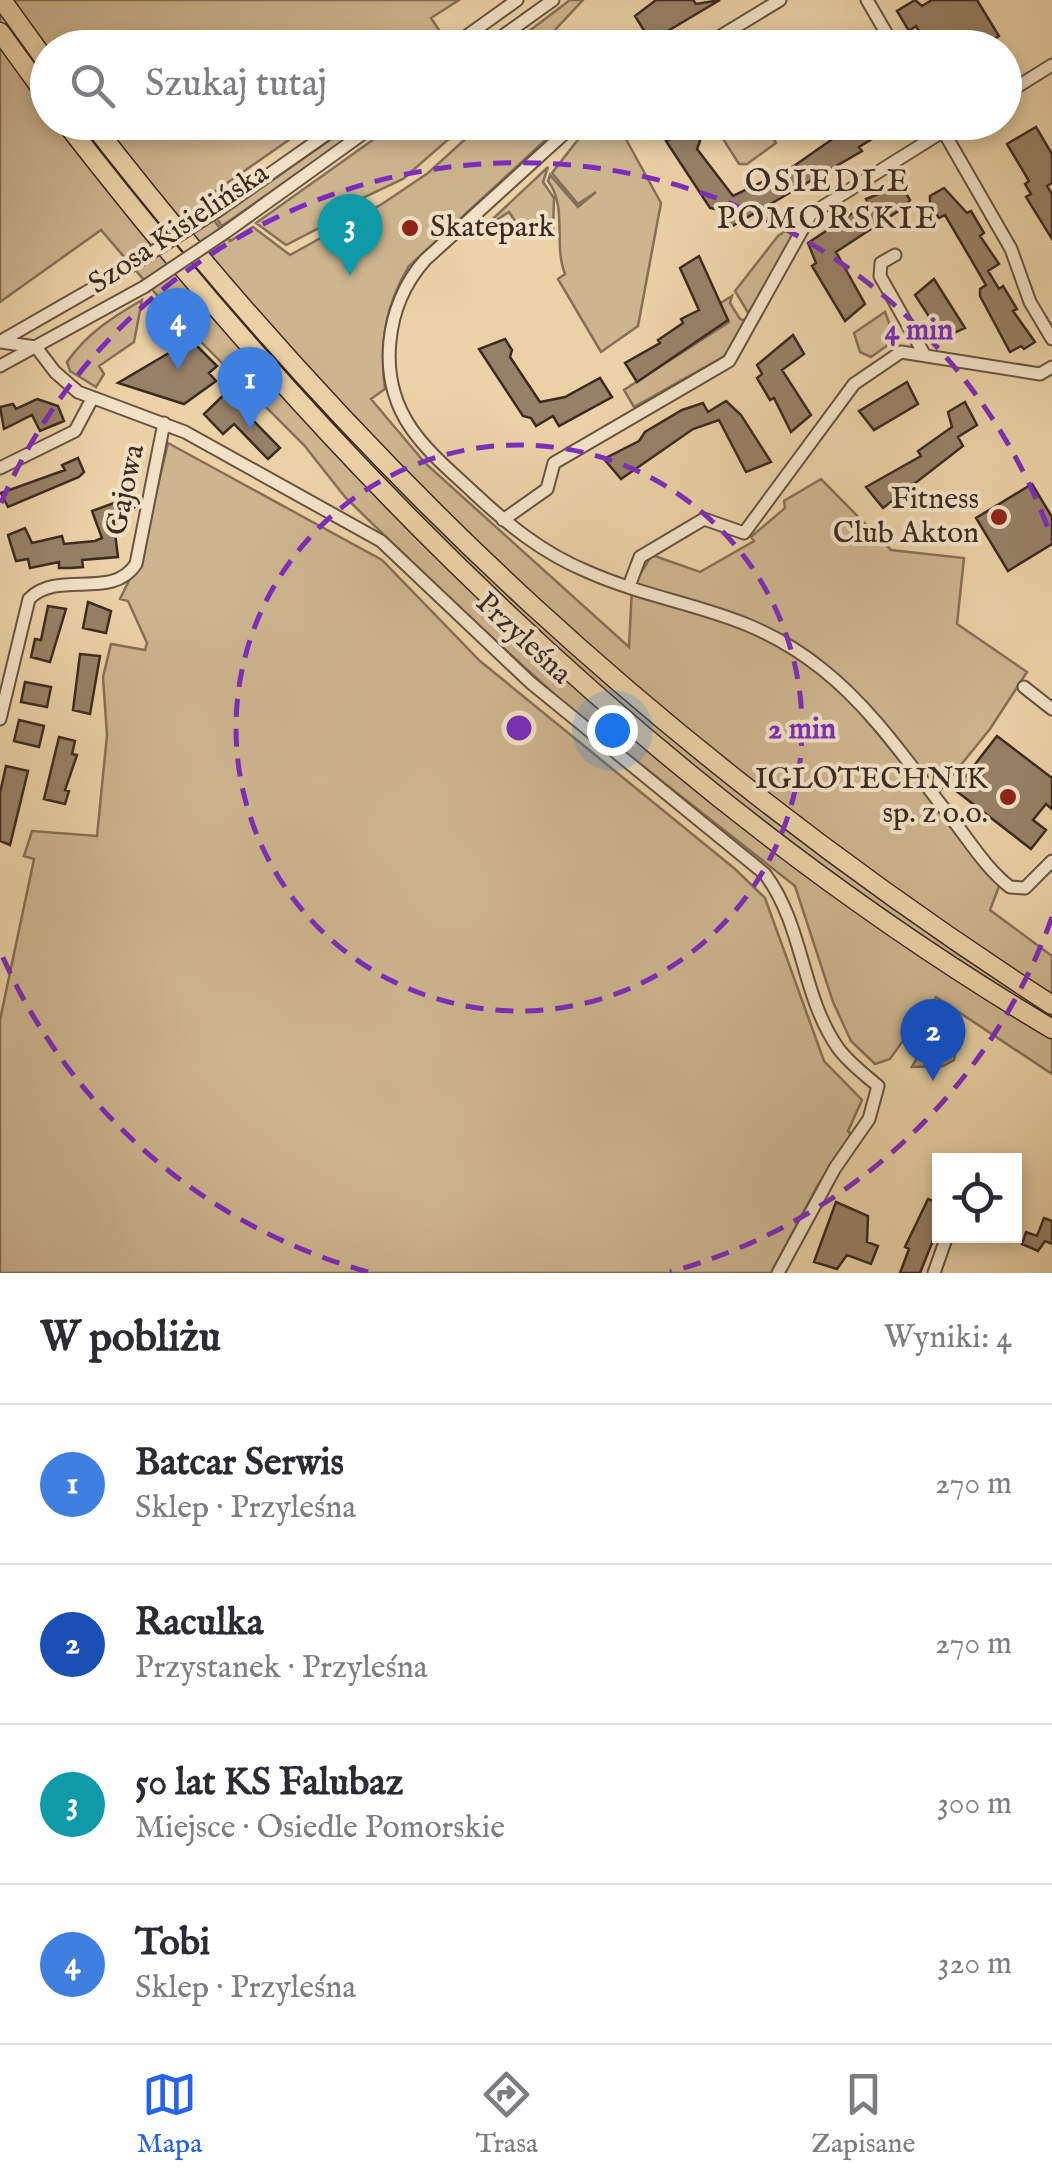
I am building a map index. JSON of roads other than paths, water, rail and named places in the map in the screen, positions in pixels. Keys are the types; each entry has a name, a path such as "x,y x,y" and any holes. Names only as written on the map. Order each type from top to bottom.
{"highway":[{"path":"2,0 30,39"},
{"path":"0,32 30,73"},
{"path":"80,140 250,351 406,517 520,627 776,840 956,968 1052,1029"},
{"path":"105,140 203,264 343,423 533,610 774,813 1052,1006"}],"street":[{"path":"475,30 517,0"},
{"path":"511,30 553,0"},
{"path":"731,30 780,0"},
{"path":"867,0 884,30"},
{"path":"1022,84 1052,66"},
{"name":"Szosa Kisielińska","path":"0,342 123,271 318,140"},
{"name":"Szosa Kisielińska","path":"0,366 144,287 355,140"},
{"path":"557,140 425,260 406,284 394,315 390,361 402,412 420,440 504,520 555,556 629,586 728,615 822,669 876,722 1010,887 1025,888 1052,861"},
{"path":"504,520 546,490 554,463 729,361 811,214 921,140"},
{"path":"948,140 1011,249 1030,302 1052,339"},
{"path":"895,255 882,264 880,276 924,352"},
{"path":"0,342 36,347 48,314"},
{"name":"Przyleśna","path":"36,347 67,384 92,399 164,423 393,550 530,683 764,874 791,917 828,1032 845,1057 878,1086 873,1111 835,1168 778,1273"},
{"path":"629,586 640,557 704,519 744,533 854,384 900,352 924,352 1040,374 1052,367"},
{"path":"0,468 76,431 92,399"},
{"name":"Gajowa","path":"0,719 30,599 46,587 118,580 136,564 164,423"},
{"path":"1024,688 1052,709"},
{"path":"934,1273 945,1243"}],"place":[{"name":"Skatepark","path":"410,228"},
{"name":"50 lat KS Falubaz","path":"350,276"},
{"name":"Tobi","path":"178,370"},
{"name":"Batcar Serwis","path":"250,429"},
{"name":"Fitness Club Akton","path":"999,517"},
{"name":"IGLOTECHNIK sp. z o.o.","path":"1008,797"},
{"name":"Raculka","path":"933,1081"}],"district":[{"name":"OSIEDLE POMORSKIE","path":"828,200"}]}
